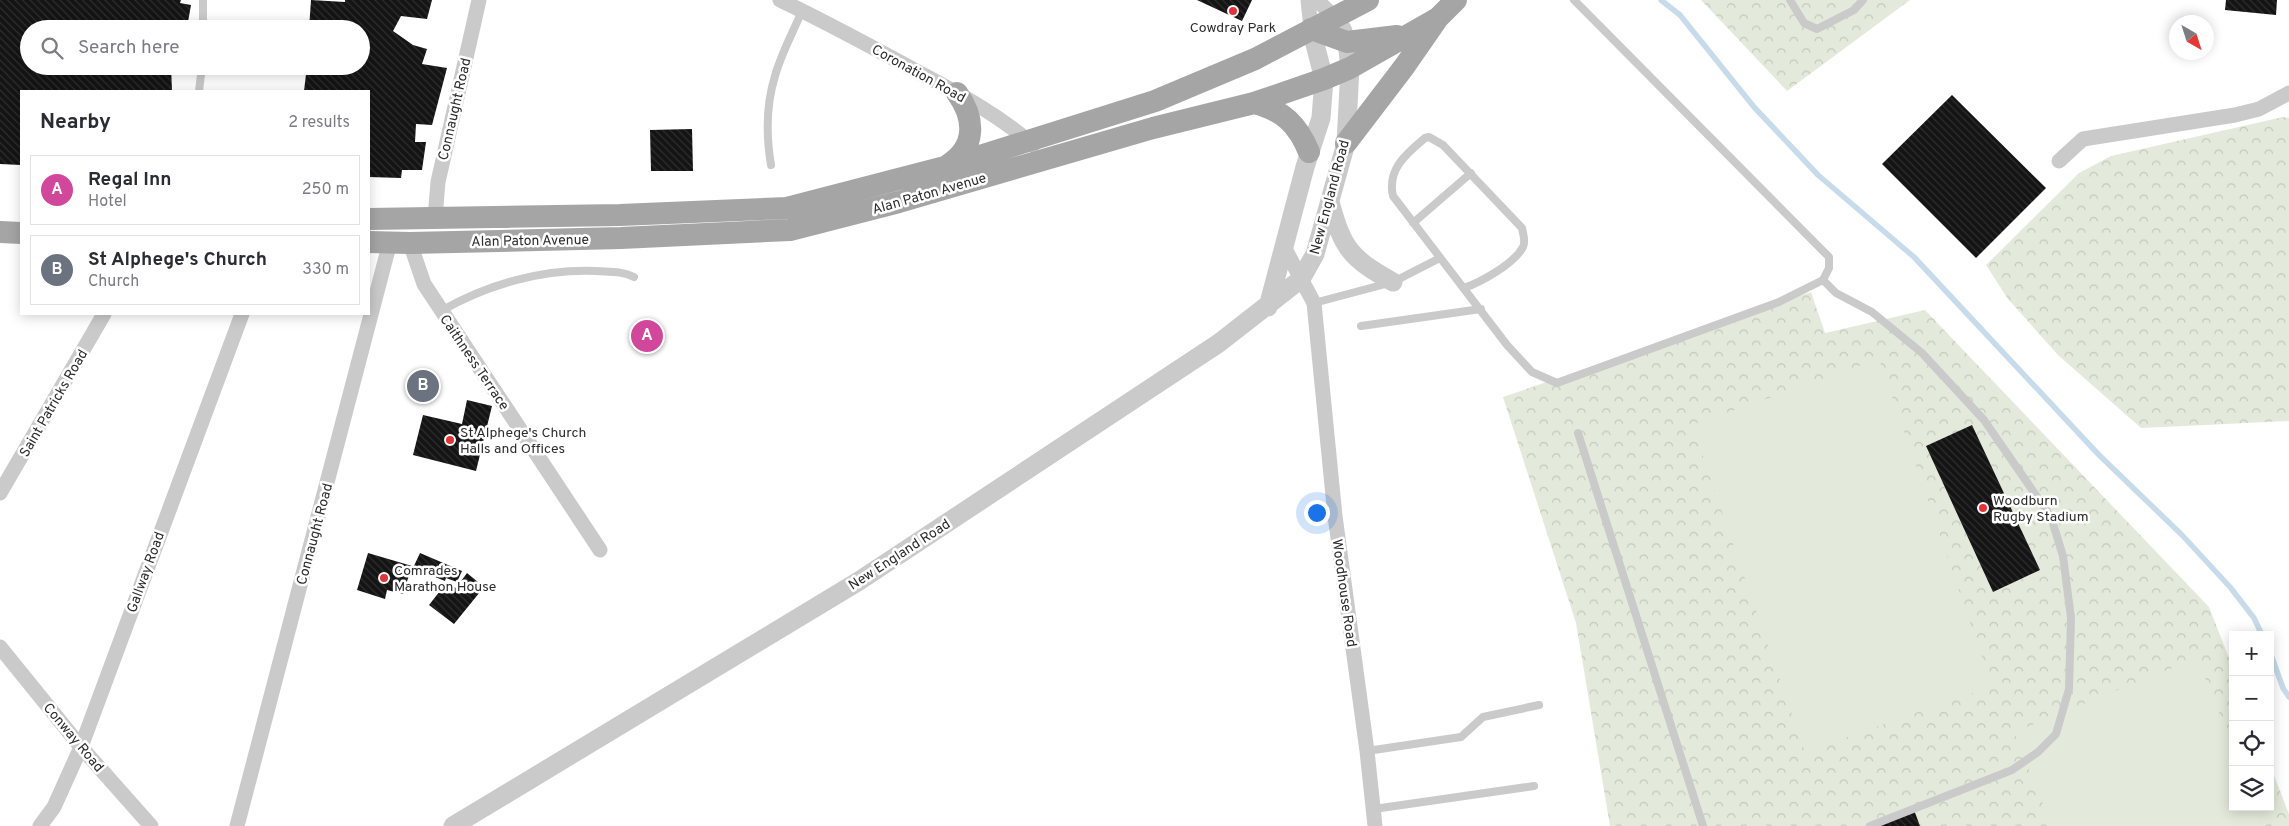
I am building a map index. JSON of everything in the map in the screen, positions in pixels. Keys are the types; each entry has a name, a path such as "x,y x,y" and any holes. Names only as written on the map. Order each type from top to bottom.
{"main road":[{"name":"Alan Paton Avenue","path":"370,219 620,215 787,208 944,167 1146,104 1255,59 1368,0"},
{"name":"Alan Paton Avenue","path":"390,242 621,238 790,230 1049,159 1153,128 1254,103 1324,79 1350,68 1438,18 1456,0"},
{"path":"1346,143 1404,68 1438,18"},
{"path":"1311,29 1347,42 1410,33"},
{"path":"944,167 959,158 969,138 969,114 956,93"},
{"path":"1254,103 1268,106 1291,121 1302,135 1309,152"},
{"path":"0,218 20,218"},
{"path":"0,232 20,234"}],"street":[{"name":"Connaught Road","path":"435,218 438,182 479,0"},
{"name":"Coronation Road","path":"780,0 956,93 1006,124 1049,159"},
{"path":"1308,0 1311,29"},
{"path":"1317,0 1335,18"},
{"name":"New England Road","path":"453,826 860,581 1219,343 1302,279 1315,254 1346,143 1350,68 1347,42 1335,18"},
{"name":"New England Road","path":"1268,307 1309,152 1322,118 1324,79 1311,29"},
{"path":"2058,161 2083,138 2235,115 2259,109 2289,93"},
{"path":"1330,200 1337,228 1347,247 1363,266 1392,282"},
{"name":"Connaught Road","path":"237,826 390,242"},
{"name":"Caithness Terrace","path":"390,242 424,284 600,550"},
{"name":"Woodhouse Road","path":"1284,247 1314,303 1335,516 1367,751 1375,826"},
{"name":"Saint Patricks Road","path":"0,492 103,315"},
{"name":"Gallway Road","path":"40,826 54,807 81,747 242,315"},
{"name":"Conway Road","path":"0,647 81,747 151,826"},
{"name":"New England Road","path":"478,826 504,805 520,787"}],"lane":[{"path":"203,0 203,20"},
{"path":"1464,288 1482,281 1502,267 1523,247 1522,228 1444,146 1429,137 1401,159 1394,170 1391,184 1393,196 1507,344 1532,372 1557,383 1778,302 1823,280 1829,268 1829,257 1574,0"},
{"path":"1790,0 1804,22 1817,29 1854,10 1863,0"},
{"path":"771,165 767,138 773,84 802,11"},
{"path":"199,90 201,75"},
{"path":"1413,223 1471,173"},
{"path":"1314,303 1392,282 1440,258"},
{"path":"442,311 487,288 538,275 580,270 625,273 634,277"},
{"path":"1823,280 1836,293 1872,312 1922,352 1984,420 2051,517 2063,556 2071,618 2069,689 2056,734 2038,752 2012,770 1870,826"},
{"path":"1361,326 1481,309"},
{"path":"1578,433 1703,826"},
{"path":"1367,751 1461,737 1483,717 1539,705"},
{"path":"1374,809 1534,786"}],"green space":[{"path":"1701,0 1910,0 1787,91"},
{"path":"2283,117 2289,118 2289,421 2141,428 2058,355 2008,299 1986,265 2079,173 2111,156"},
{"name":"Woodburn Rugby Stadium","path":"1811,292 1825,333 1925,310 2209,607 2229,658 2229,811 2274,811 2274,775 2289,814 2289,826 1610,826 1576,623 1503,397"},
{"path":"1879,359 1992,686 1805,752 1692,425"},
{"path":"2197,658 2229,737 2229,811 2258,811 2264,826 2052,826 2014,732"}],"building":[{"path":"0,0 181,0 180,3 191,5 188,20 20,20 20,75 171,75 172,90 20,90 20,165 0,164"},
{"path":"311,0 345,2 345,0 432,0 427,19 401,16 393,31 413,45 427,49 422,64 447,68 432,125 416,124 415,142 426,142 422,170 402,170 401,178 370,177 370,90 304,90 306,75 370,75 370,20 310,20"},
{"name":"Cowdray Park","path":"1197,0 1252,0 1242,21"},
{"path":"2226,0 2277,0 2276,15 2225,10"},
{"path":"1952,95 2046,188 1976,258 1882,164"},
{"path":"692,129 693,171 651,171 650,130"},
{"name":"St Alphege's Church Halls and Offices","path":"467,400 492,406 476,471 413,455 423,415 462,424"},
{"name":"Woodburn Rugby Stadium","path":"1972,425 2040,570 1993,592 1926,446"},
{"name":"Comrades Marathon House","path":"368,553 412,566 403,594 387,590 385,599 357,590"},
{"path":"420,553 462,571 457,582 446,578 445,581 413,568"},
{"path":"467,573 484,587 454,624 429,605 447,582 456,588"},
{"path":"1914,810 1920,826 1873,826"}],"waterway":[{"path":"1661,0 1680,15 1754,107 1818,175 1914,257 2099,455 2182,535 2230,587 2254,618 2260,631"},
{"path":"2274,663 2283,688 2289,697"}],"place":[{"name":"Cowdray Park","path":"1233,11"},
{"name":"Regal Inn","path":"647,336"},
{"name":"St Alphege's Church","path":"423,386"},
{"name":"St Alphege's Church Halls and Offices","path":"450,440"},
{"name":"Woodburn Rugby Stadium","path":"1983,508"},
{"name":"Comrades Marathon House","path":"384,578"}]}
